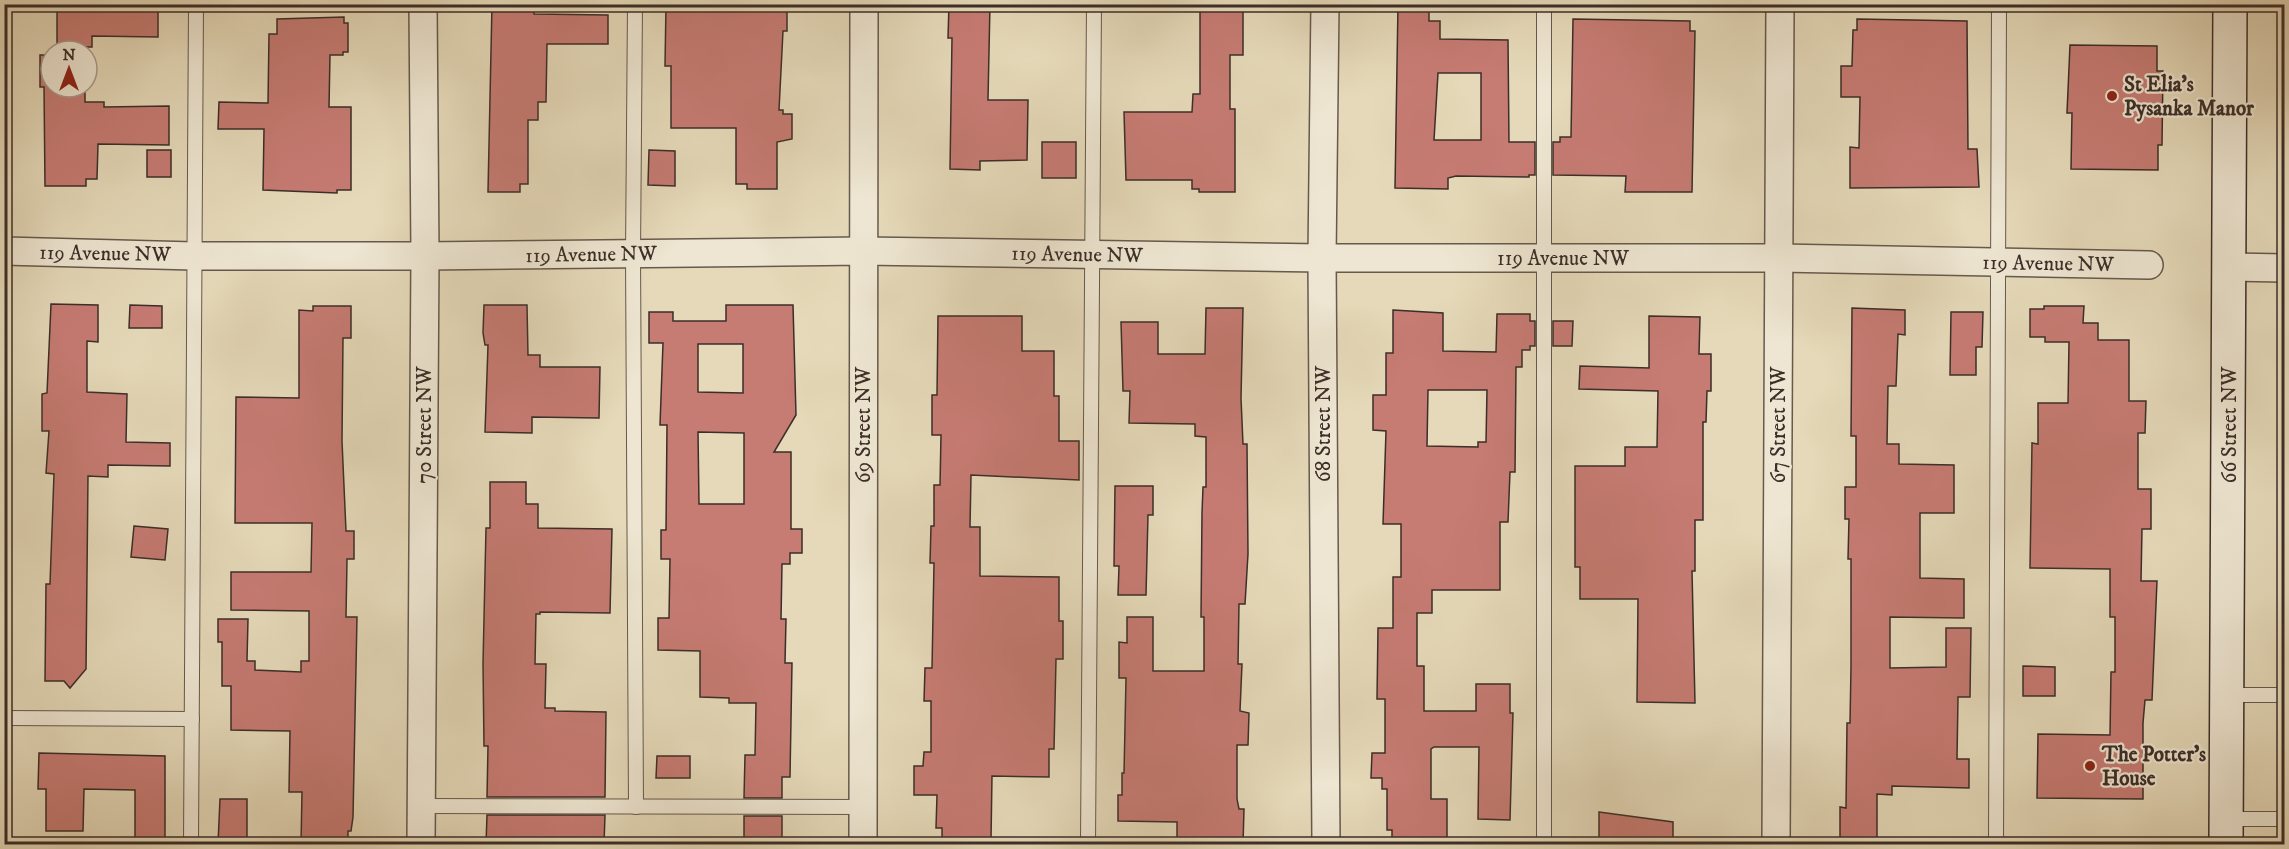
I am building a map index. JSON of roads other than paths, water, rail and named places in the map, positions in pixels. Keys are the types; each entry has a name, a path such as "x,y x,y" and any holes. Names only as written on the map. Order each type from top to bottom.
{"main road":[{"name":"66 Street NW","path":"2227,832 2230,4"}],"street":[{"name":"70 Street NW","path":"421,844 425,256 423,4"},
{"name":"69 Street NW","path":"862,844 864,4"},
{"name":"68 Street NW","path":"1325,4 1322,258 1326,844"},
{"name":"67 Street NW","path":"1776,844 1780,4"},
{"name":"119 Avenue NW","path":"4,251 194,256 863,251 1322,258 1779,258 2149,266"},
{"path":"2230,267 2284,268"}],"lane":[{"path":"191,844 196,4"},
{"path":"634,4 636,807"},
{"path":"1088,844 1094,4"},
{"path":"1544,4 1544,844"},
{"path":"1996,844 1999,4"},
{"path":"2228,695 2284,695"},
{"path":"4,718 192,718"},
{"path":"422,806 862,807"},
{"path":"2227,832 2284,819"}],"place":[{"name":"St Elia's Pysanka Manor","path":"2112,96"},
{"name":"The Potter's House","path":"2090,766"}]}
